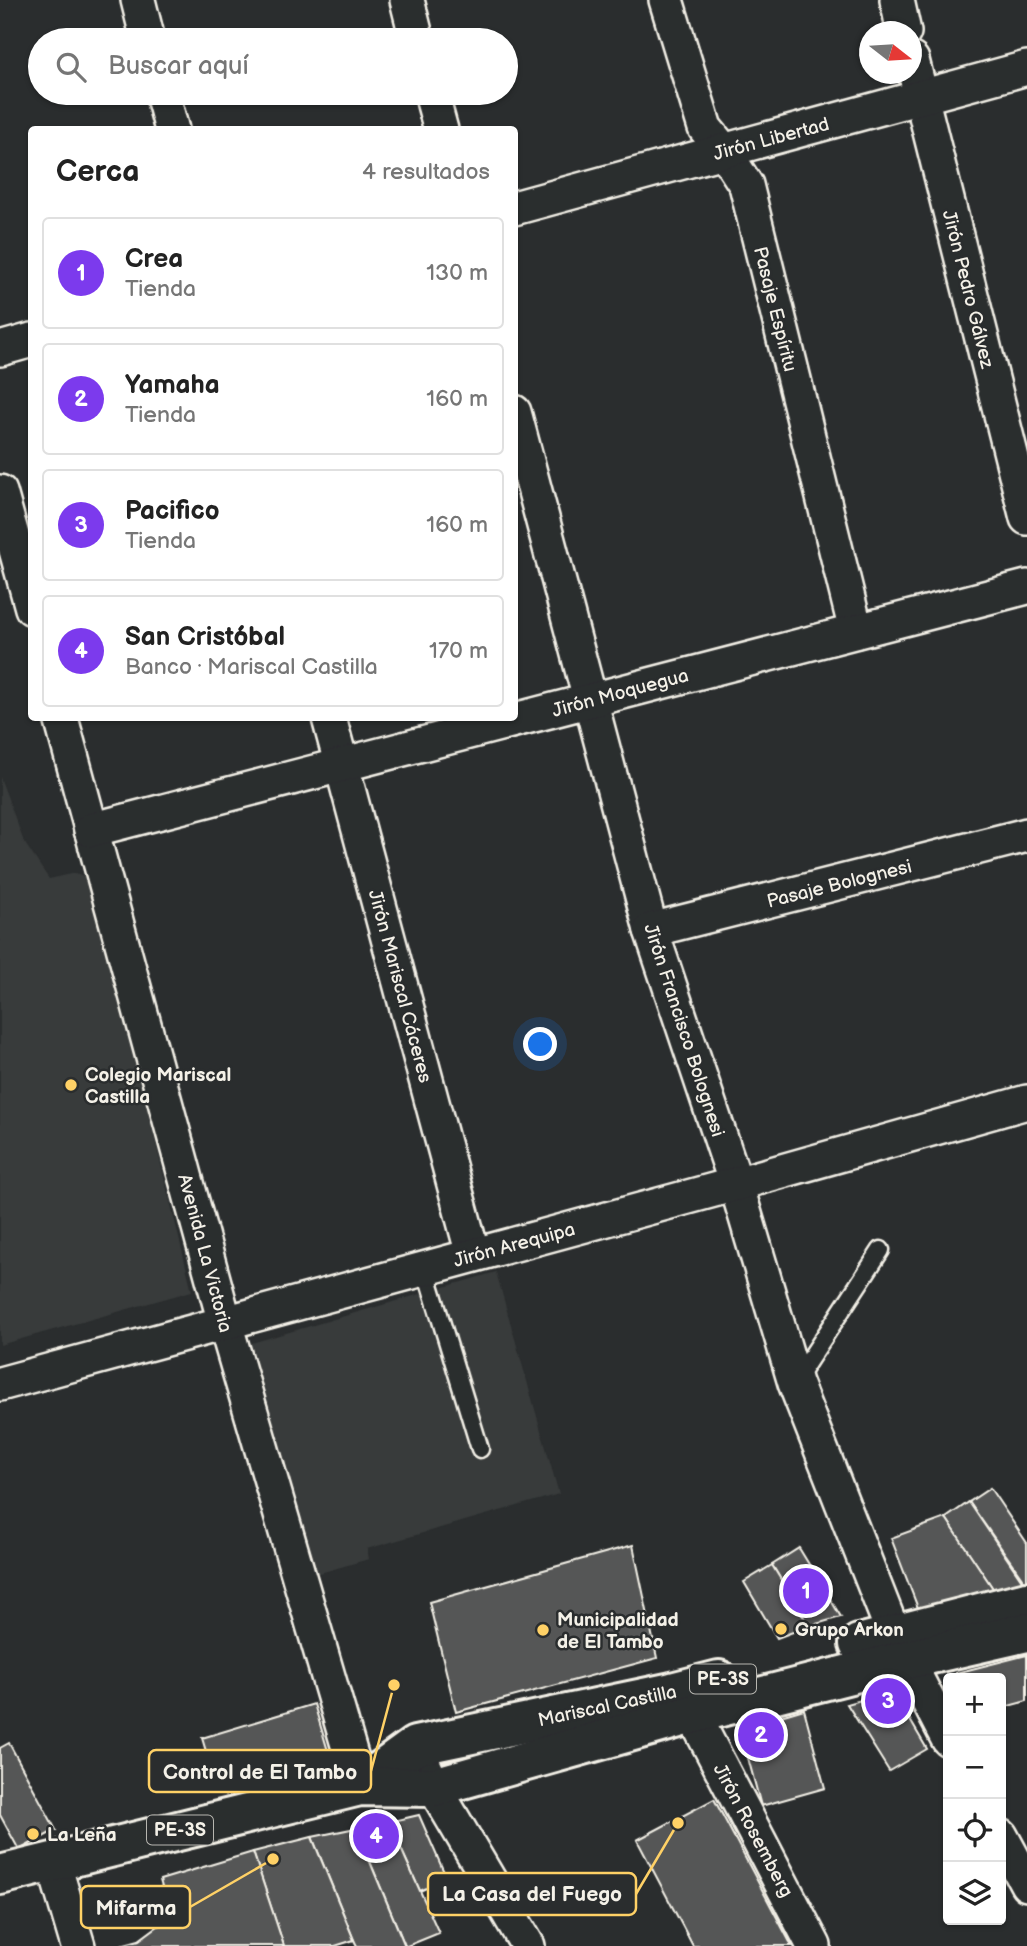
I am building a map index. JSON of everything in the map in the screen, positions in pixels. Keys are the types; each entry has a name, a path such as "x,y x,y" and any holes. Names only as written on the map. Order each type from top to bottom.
{"highway":[{"name":"Mariscal Castilla","path":"0,1875 360,1786 434,1787 693,1714 899,1647 1027,1601"},
{"name":"Mariscal Castilla","path":"360,1786 415,1746 899,1647 1027,1632"}],"street":[{"path":"138,0 145,28"},
{"path":"407,0 414,28"},
{"name":"Pasaje Espíritu","path":"666,0 705,128 746,185 856,631"},
{"path":"897,0 902,21"},
{"name":"Jirón Libertad","path":"518,207 1027,68"},
{"name":"Jirón Pedro Gálvez","path":"918,84 1027,519"},
{"path":"165,105 171,126"},
{"path":"434,105 439,126"},
{"path":"0,349 28,341"},
{"name":"Jirón Francisco Bolognesi","path":"518,427 651,930 736,1184 795,1383 899,1647 946,1736"},
{"path":"0,492 28,594"},
{"name":"Jirón Moquegua","path":"518,719 1027,587"},
{"name":"Avenida La Victoria","path":"62,721 225,1323 360,1786"},
{"name":"Jirón Mariscal Cáceres","path":"330,721 473,1255"},
{"name":"Jirón Moquegua","path":"92,830 510,721"},
{"name":"Pasaje Bolognesi","path":"651,930 1027,835"},
{"name":"Jirón Arequipa","path":"0,1384 1027,1102"},
{"name":"Jirón Rosemberg","path":"693,1714 814,1946"},
{"path":"415,1746 434,1787 528,1946"},
{"path":"1006,1845 1027,1884"},
{"path":"53,1861 78,1946"}],"lane":[{"path":"795,1383 881,1250"},
{"path":"425,1268 480,1449"}],"shaded area":[{"name":"Colegio Mariscal Castilla","path":"0,777 24,842 49,879 75,873 91,878 192,1291 0,1345"},
{"path":"496,1272 559,1494 367,1549 369,1559 313,1575 248,1344"}],"building":[{"path":"990,1488 1027,1543 1027,1585 969,1502"},
{"path":"969,1502 1025,1585 996,1593 946,1518"},
{"path":"946,1518 996,1593 918,1608 891,1538"},
{"name":"Municipalidad de El Tambo","path":"633,1545 657,1658 456,1712 429,1602"},
{"path":"799,1548 841,1617 809,1626 772,1565"},
{"path":"772,1565 809,1626 777,1638 744,1582"},
{"path":"1027,1655 1027,1701 1006,1707 1006,1673 956,1673"},
{"path":"893,1691 927,1749 889,1771 847,1704"},
{"path":"314,1704 328,1751 216,1785 202,1738"},
{"path":"804,1709 825,1788 761,1806 740,1728"},
{"path":"9,1743 56,1830 19,1850 0,1815 0,1748"},
{"path":"714,1799 792,1946 693,1946 637,1840"},
{"path":"419,1815 447,1879 420,1891 389,1822"},
{"path":"389,1822 439,1933 407,1946 356,1828"},
{"path":"356,1828 405,1946 357,1946 312,1837"},
{"path":"312,1837 354,1940 335,1946 284,1946 253,1852"},
{"path":"253,1852 284,1946 117,1946 139,1940 170,1917 160,1880"}],"place":[{"name":"Colegio Mariscal Castilla","path":"71,1085"},
{"name":"Crea","path":"806,1591"},
{"name":"Grupo Arkon","path":"781,1629"},
{"name":"Municipalidad de El Tambo","path":"543,1630"},
{"name":"Control de El Tambo","path":"394,1685"},
{"name":"Pacifico","path":"888,1701"},
{"name":"Yamaha","path":"761,1735"},
{"name":"La Casa del Fuego","path":"678,1823"},
{"name":"La Leña","path":"33,1834"},
{"name":"San Cristóbal","path":"376,1836"},
{"name":"Mifarma","path":"273,1859"}]}
